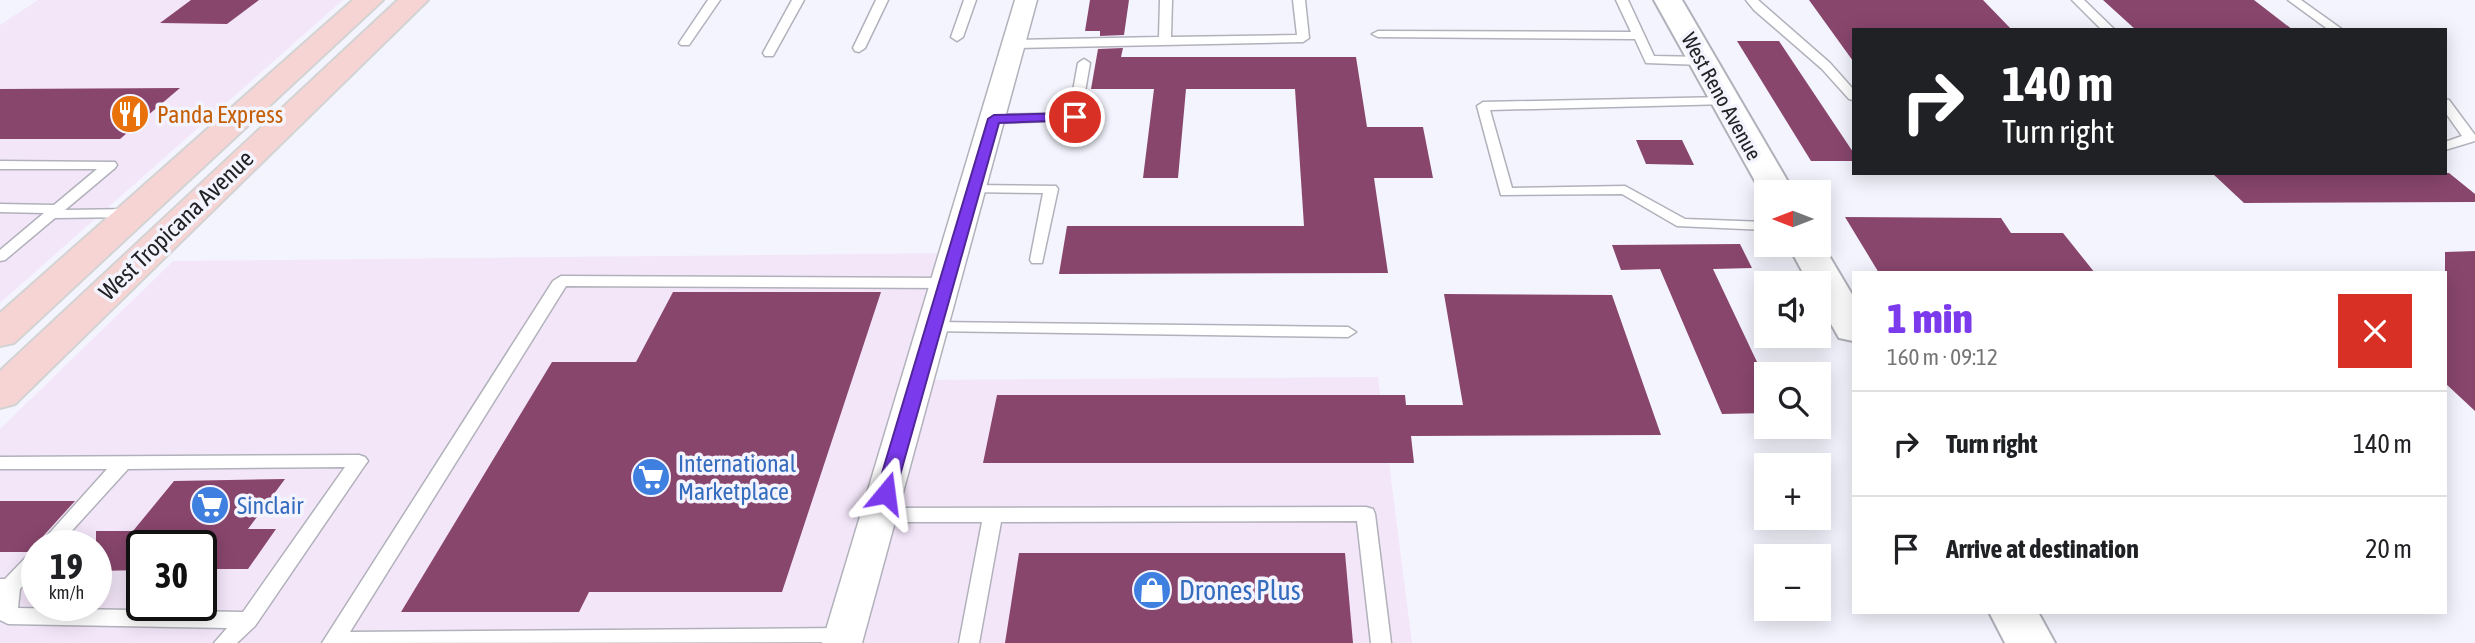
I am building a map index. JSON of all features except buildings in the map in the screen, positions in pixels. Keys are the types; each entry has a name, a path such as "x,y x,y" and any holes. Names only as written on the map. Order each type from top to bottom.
{"main road":[{"name":"West Tropicana Avenue","path":"0,334 369,0"},
{"name":"West Tropicana Avenue","path":"0,394 414,0"},
{"path":"0,372 7,359 139,233 145,224 134,213"}],"street":[{"path":"843,640 1016,44 1026,0"},
{"name":"West Reno Avenue","path":"1668,0 1770,180"},
{"path":"1814,257 1848,312"},
{"path":"2014,614 2030,643"}],"lane":[{"path":"685,43 714,0"},
{"path":"769,53 798,0"},
{"path":"859,48 882,0"},
{"path":"957,37 970,0"},
{"path":"1165,41 1166,0"},
{"path":"1016,44 1303,38 1299,0"},
{"path":"1622,0 1650,60 1702,61"},
{"path":"1752,0 1826,66 1852,95"},
{"path":"2078,0 2107,28"},
{"path":"2294,0 2334,28"},
{"path":"1378,34 1639,36"},
{"path":"994,119 1075,117 1084,63"},
{"path":"1725,101 1483,106 1506,192 1625,190 1682,223 1754,226"},
{"path":"2447,106 2470,138 2447,145"},
{"path":"0,164 110,165 0,257"},
{"path":"974,189 1051,189 1037,260"},
{"path":"0,208 134,213"},
{"path":"333,641 561,281 946,283"},
{"path":"934,327 1348,332"},
{"path":"1,464 359,461 248,620 224,643"},
{"path":"62,530 124,462"},
{"path":"879,516 1366,514 1381,643"},
{"path":"969,643 993,515"},
{"path":"21,572 5,587 4,618 248,620"},
{"path":"333,641 843,640"}],"shaded area":[{"path":"38,0 343,0 0,303 0,25"},
{"path":"955,253 919,380 1378,377 1412,643 0,643 0,429 173,261"}],"place":[{"name":"Panda Express","path":"130,114"},
{"name":"International Marketplace","path":"651,477"},
{"name":"Sinclair","path":"210,505"},
{"name":"Drones Plus","path":"1152,590"}],"route":[{"path":"886,493 994,119 1075,117"}]}
